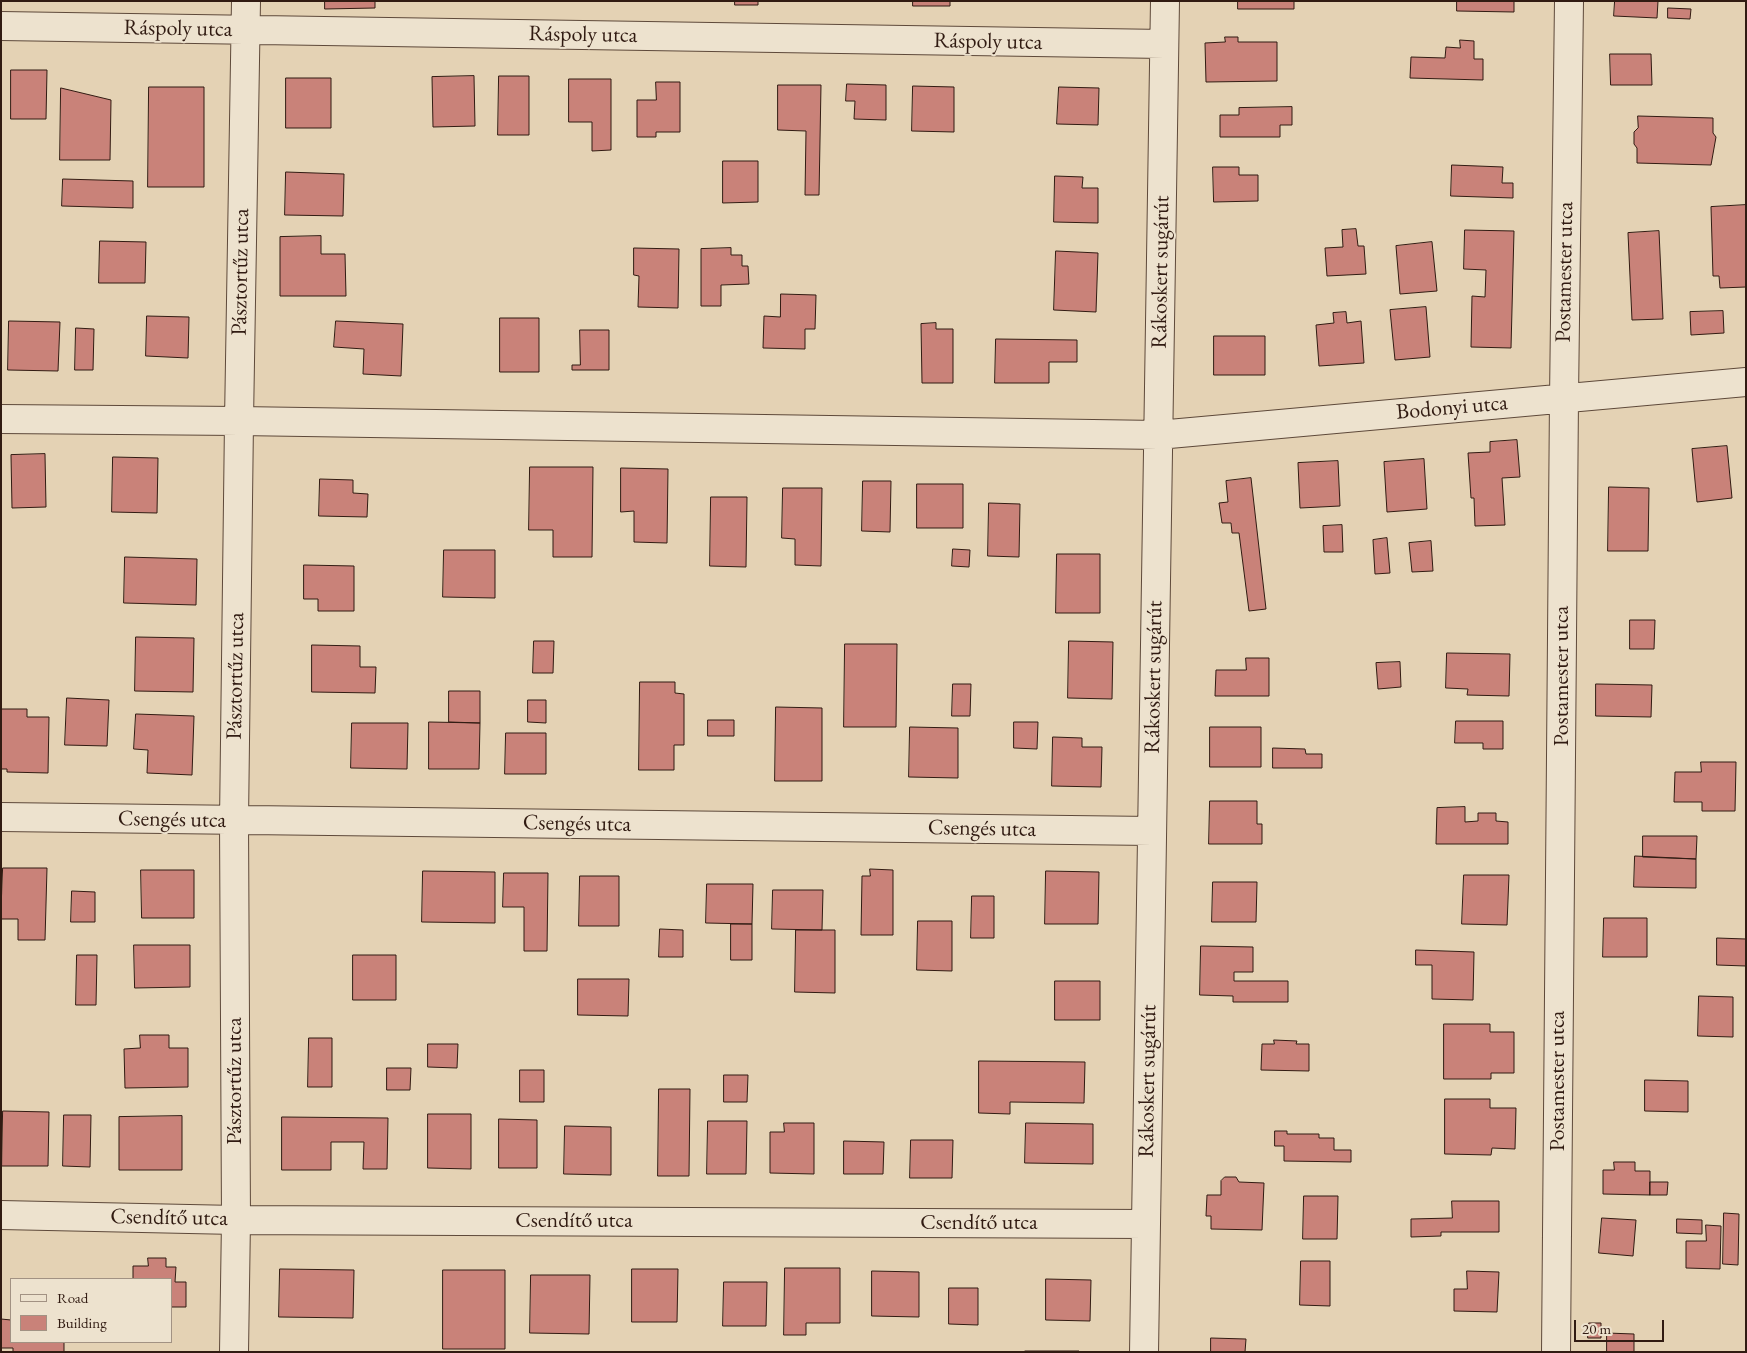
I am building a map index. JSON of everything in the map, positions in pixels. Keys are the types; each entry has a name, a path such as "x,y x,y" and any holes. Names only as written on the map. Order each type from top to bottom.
{"street":[{"name":"Pásztortűz utca","path":"234,1352 236,1220 234,820 238,421 246,1"},
{"name":"Rákoskert sugárút","path":"1144,1352 1165,1"},
{"name":"Postamester utca","path":"1556,1352 1569,1"},
{"name":"Ráspoly utca","path":"1,26 1164,44"},
{"name":"Bodonyi utca","path":"1,419 1158,435 1746,382"},
{"name":"Csengés utca","path":"1,817 1152,831"},
{"name":"Csendítő utca","path":"1,1215 236,1220 1146,1224"}],"building":[{"path":"325,1 375,1 375,8 325,9"},
{"path":"735,1 758,1 758,5 735,5"},
{"path":"913,1 950,1 950,6 913,6"},
{"path":"1238,1 1294,1 1294,9 1238,9"},
{"path":"1457,1 1514,1 1514,12 1457,11"},
{"path":"1615,1 1658,1 1657,18 1614,16"},
{"path":"1668,8 1691,9 1690,19 1668,18"},
{"path":"1225,37 1238,37 1238,42 1277,42 1277,81 1206,82 1205,43 1225,42"},
{"path":"1460,40 1474,41 1474,59 1483,59 1483,80 1410,78 1411,57 1445,58 1446,47 1460,48"},
{"path":"1610,54 1651,54 1652,85 1611,85"},
{"path":"11,70 47,70 46,119 11,119"},
{"path":"474,76 475,126 433,127 432,77"},
{"path":"499,76 529,76 529,135 498,135"},
{"path":"286,78 331,78 331,128 286,128"},
{"path":"569,79 611,79 611,150 592,151 592,122 569,122"},
{"path":"656,82 680,82 680,132 656,132 656,137 637,137 637,100 656,100"},
{"path":"847,84 886,85 886,120 854,119 855,101 846,101"},
{"path":"778,85 821,85 819,195 805,195 806,131 778,130"},
{"path":"913,86 954,87 954,132 912,131"},
{"path":"149,87 204,87 204,187 148,187"},
{"path":"1059,87 1099,88 1098,125 1057,124"},
{"path":"61,88 111,100 110,160 60,160"},
{"path":"1292,107 1292,125 1280,125 1280,137 1220,137 1220,115 1239,115 1239,108"},
{"path":"1638,116 1713,118 1713,133 1716,137 1711,165 1637,163 1634,132 1638,128"},
{"path":"723,161 758,161 758,202 723,203"},
{"path":"1452,165 1503,167 1502,183 1513,183 1513,198 1451,196"},
{"path":"1213,167 1239,167 1239,175 1258,175 1258,201 1214,202"},
{"path":"286,172 344,174 343,216 285,215"},
{"path":"1055,176 1083,177 1082,188 1098,188 1098,223 1054,222"},
{"path":"63,179 133,181 133,208 62,206"},
{"path":"1746,205 1746,287 1720,288 1719,276 1713,276 1711,207"},
{"path":"1356,229 1358,246 1364,246 1366,274 1327,276 1325,248 1343,247 1342,230"},
{"path":"1465,230 1514,231 1511,348 1471,347 1472,296 1485,297 1486,270 1464,269"},
{"path":"1659,231 1663,319 1632,320 1628,233"},
{"path":"321,236 321,254 345,254 346,296 280,296 280,237"},
{"path":"100,241 146,242 145,283 99,283"},
{"path":"1432,242 1437,291 1400,294 1396,246"},
{"path":"634,248 679,249 678,308 638,307 639,276 634,275"},
{"path":"731,248 731,255 742,255 742,266 748,266 749,284 721,285 721,306 701,306 701,249"},
{"path":"1056,251 1098,253 1096,312 1054,310"},
{"path":"781,294 816,295 815,329 805,329 805,349 763,348 764,316 780,317"},
{"path":"1426,307 1430,357 1395,360 1390,310"},
{"path":"1723,311 1724,333 1691,335 1690,312"},
{"path":"1346,312 1347,323 1361,321 1364,363 1319,366 1316,325 1334,323 1333,313"},
{"path":"147,316 189,317 188,358 146,356"},
{"path":"500,318 539,318 539,372 500,372"},
{"path":"9,321 60,322 58,371 8,370"},
{"path":"336,321 403,324 401,376 363,374 364,349 334,347"},
{"path":"936,323 936,329 953,329 953,383 922,383 921,324"},
{"path":"76,328 94,329 93,370 75,370"},
{"path":"580,330 609,330 609,370 572,370 572,365 580,365"},
{"path":"1214,336 1265,336 1265,375 1214,375"},
{"path":"996,339 1077,340 1077,362 1049,362 1049,383 995,383"},
{"path":"1517,440 1520,477 1502,478 1505,525 1475,526 1474,498 1471,498 1468,453 1490,452 1490,442"},
{"path":"1727,446 1732,498 1697,502 1692,449"},
{"path":"45,454 46,507 12,508 11,455"},
{"path":"113,457 158,458 157,513 112,512"},
{"path":"1424,459 1427,509 1387,512 1384,462"},
{"path":"1338,461 1340,506 1300,508 1298,463"},
{"path":"530,467 593,467 592,557 553,557 553,530 529,530"},
{"path":"621,468 668,469 667,543 634,542 634,511 621,512"},
{"path":"1251,478 1266,609 1249,611 1239,533 1232,533 1231,523 1222,523 1219,503 1228,502 1226,481"},
{"path":"320,479 353,480 353,493 368,494 367,517 319,516"},
{"path":"863,481 891,481 890,532 862,531"},
{"path":"917,484 963,484 963,528 917,528"},
{"path":"1609,487 1649,488 1648,551 1608,551"},
{"path":"783,488 822,488 821,566 795,565 795,539 782,538"},
{"path":"711,497 747,497 746,567 710,566"},
{"path":"989,503 1020,504 1019,557 988,556"},
{"path":"1342,525 1343,552 1324,552 1323,526"},
{"path":"1387,538 1390,573 1375,574 1373,540"},
{"path":"1431,541 1433,571 1412,572 1409,543"},
{"path":"953,549 970,550 969,567 952,566"},
{"path":"444,550 495,550 495,598 443,597"},
{"path":"1057,554 1100,554 1100,613 1056,613"},
{"path":"125,557 197,559 196,605 124,603"},
{"path":"304,565 354,566 354,611 318,611 318,599 304,599"},
{"path":"1630,620 1655,620 1654,649 1630,649"},
{"path":"136,637 194,638 193,692 135,691"},
{"path":"534,641 554,641 553,673 533,673"},
{"path":"1069,641 1113,642 1112,699 1068,698"},
{"path":"845,644 897,644 896,727 844,727"},
{"path":"312,645 360,646 360,667 376,667 375,693 312,692"},
{"path":"1447,653 1510,654 1509,696 1467,695 1468,689 1446,688"},
{"path":"1246,658 1269,658 1269,696 1215,696 1216,670 1246,670"},
{"path":"1400,662 1401,687 1378,689 1376,663"},
{"path":"640,682 675,682 675,693 684,694 684,745 674,745 674,770 639,770"},
{"path":"953,684 971,684 970,716 952,716"},
{"path":"1596,684 1652,685 1651,717 1596,716"},
{"path":"449,691 480,691 480,723 449,722"},
{"path":"67,698 109,700 107,746 65,745"},
{"path":"528,700 546,700 546,723 528,722"},
{"path":"776,707 822,708 822,781 775,781"},
{"path":"1,709 27,709 27,717 49,717 48,773 7,772 7,769 1,769"},
{"path":"136,714 194,716 192,775 147,773 148,750 134,749"},
{"path":"708,720 734,720 734,736 708,736"},
{"path":"1456,721 1503,721 1503,749 1483,749 1483,743 1455,743"},
{"path":"429,722 480,723 479,769 429,769"},
{"path":"1014,722 1038,722 1037,749 1014,748"},
{"path":"352,723 408,723 407,769 351,768"},
{"path":"910,727 958,728 958,778 909,777"},
{"path":"1210,727 1261,727 1261,767 1210,767"},
{"path":"506,733 546,733 546,774 505,774"},
{"path":"1053,737 1082,738 1082,747 1102,747 1101,787 1052,786"},
{"path":"1273,748 1305,749 1306,754 1322,754 1322,768 1273,768"},
{"path":"1701,762 1736,762 1735,811 1702,811 1702,802 1674,802 1675,772 1701,772"},
{"path":"1210,801 1257,801 1257,824 1262,824 1262,844 1209,844"},
{"path":"1465,807 1465,822 1478,821 1478,813 1496,813 1496,821 1508,822 1508,844 1436,844 1437,808"},
{"path":"1643,836 1697,836 1696,859 1643,857"},
{"path":"1635,856 1696,859 1696,888 1634,887"},
{"path":"3,868 47,868 45,940 18,940 18,919 1,919"},
{"path":"870,869 893,870 893,935 861,935 862,876 870,876"},
{"path":"141,870 194,870 194,918 142,918"},
{"path":"423,871 495,872 495,923 422,922"},
{"path":"1046,871 1099,872 1098,924 1045,924"},
{"path":"504,873 548,873 547,951 524,951 524,907 503,907"},
{"path":"1464,875 1509,875 1507,925 1462,924"},
{"path":"580,876 619,876 619,926 579,926"},
{"path":"1213,882 1257,882 1256,922 1212,922"},
{"path":"707,884 753,884 752,924 706,923"},
{"path":"773,890 823,890 822,930 772,929"},
{"path":"72,891 95,892 95,922 71,922"},
{"path":"972,896 994,896 994,938 971,938"},
{"path":"1604,918 1647,918 1647,957 1603,957"},
{"path":"918,921 952,921 952,971 917,970"},
{"path":"731,924 752,924 752,960 731,960"},
{"path":"660,929 683,930 683,957 659,957"},
{"path":"796,930 835,930 835,993 795,992"},
{"path":"1717,938 1746,939 1746,966 1717,965"},
{"path":"134,945 190,945 190,987 135,988"},
{"path":"1201,946 1253,947 1253,972 1234,972 1234,981 1288,981 1288,1002 1233,1002 1233,996 1200,995"},
{"path":"1416,950 1474,952 1473,1000 1432,999 1432,965 1416,965"},
{"path":"77,955 97,955 96,1005 76,1005"},
{"path":"353,955 396,955 396,1000 353,1000"},
{"path":"578,979 629,979 628,1016 578,1015"},
{"path":"1055,981 1100,981 1100,1020 1055,1020"},
{"path":"1699,996 1733,997 1733,1037 1698,1036"},
{"path":"1444,1024 1490,1024 1490,1032 1514,1032 1514,1073 1491,1073 1491,1079 1444,1079"},
{"path":"140,1035 169,1035 169,1048 188,1048 188,1087 125,1088 124,1049 140,1048"},
{"path":"309,1038 332,1038 332,1087 308,1087"},
{"path":"1274,1040 1297,1041 1296,1044 1309,1044 1309,1071 1261,1070 1262,1044 1274,1044"},
{"path":"428,1044 458,1044 457,1068 428,1067"},
{"path":"979,1061 1085,1062 1084,1103 1010,1102 1010,1114 979,1113"},
{"path":"387,1068 411,1068 410,1090 387,1090"},
{"path":"520,1070 544,1070 544,1102 520,1102"},
{"path":"724,1075 748,1075 747,1102 724,1102"},
{"path":"1645,1080 1688,1081 1688,1112 1645,1111"},
{"path":"659,1089 690,1089 689,1176 658,1176"},
{"path":"1445,1099 1490,1099 1490,1108 1516,1108 1515,1149 1492,1148 1491,1155 1445,1154"},
{"path":"3,1111 49,1112 48,1166 2,1166"},
{"path":"428,1114 471,1114 471,1169 428,1168"},
{"path":"64,1115 91,1115 90,1167 63,1166"},
{"path":"182,1116 182,1170 119,1170 119,1117"},
{"path":"282,1117 388,1118 387,1169 363,1169 364,1142 331,1142 331,1170 282,1170"},
{"path":"499,1119 537,1120 537,1168 499,1168"},
{"path":"708,1121 747,1121 746,1174 707,1174"},
{"path":"784,1123 814,1123 814,1174 770,1173 770,1132 784,1132"},
{"path":"1026,1123 1093,1124 1093,1164 1025,1163"},
{"path":"565,1126 611,1127 611,1175 564,1174"},
{"path":"1275,1131 1287,1131 1287,1134 1319,1134 1319,1138 1334,1138 1334,1150 1351,1150 1351,1162 1284,1161 1284,1146 1275,1146"},
{"path":"911,1140 953,1140 952,1178 910,1178"},
{"path":"844,1141 884,1142 883,1174 844,1174"},
{"path":"1614,1162 1635,1162 1635,1171 1650,1171 1650,1195 1603,1194 1603,1170 1614,1170"},
{"path":"1225,1177 1236,1177 1239,1182 1264,1183 1262,1230 1211,1229 1211,1216 1206,1216 1207,1195 1221,1195 1221,1181"},
{"path":"1650,1182 1668,1182 1667,1195 1650,1195"},
{"path":"1304,1196 1338,1196 1337,1239 1303,1239"},
{"path":"1452,1201 1499,1201 1499,1232 1441,1232 1441,1236 1411,1237 1411,1219 1452,1218"},
{"path":"1724,1213 1739,1214 1738,1265 1723,1264"},
{"path":"1602,1218 1636,1220 1633,1256 1599,1253"},
{"path":"1677,1219 1702,1220 1702,1234 1677,1233"},
{"path":"1706,1225 1721,1226 1720,1269 1686,1268 1686,1241 1706,1241"},
{"path":"148,1258 166,1258 166,1267 176,1267 175,1282 186,1282 186,1307 172,1307 172,1278 133,1278 133,1266 148,1266"},
{"path":"1301,1261 1330,1261 1330,1306 1300,1305"},
{"path":"785,1268 840,1268 840,1323 806,1323 806,1335 784,1335"},
{"path":"280,1269 354,1270 353,1318 279,1317"},
{"path":"632,1269 678,1269 677,1322 632,1322"},
{"path":"443,1270 505,1270 505,1349 443,1349"},
{"path":"872,1271 919,1272 919,1317 872,1316"},
{"path":"1467,1271 1499,1272 1497,1312 1454,1311 1454,1289 1467,1289"},
{"path":"531,1275 590,1275 589,1334 530,1333"},
{"path":"1046,1279 1091,1280 1090,1321 1046,1320"},
{"path":"724,1282 767,1282 766,1326 723,1326"},
{"path":"949,1288 978,1288 978,1325 949,1324"},
{"path":"1,1319 10,1320 10,1343 64,1343 64,1352 13,1352 13,1348 1,1348"},
{"path":"1589,1323 1601,1323 1601,1338 1588,1338"},
{"path":"1607,1333 1634,1334 1634,1352 1607,1352"},
{"path":"1211,1338 1246,1339 1245,1352 1211,1352"},
{"path":"1079,1351 1079,1352 1025,1352"}]}
